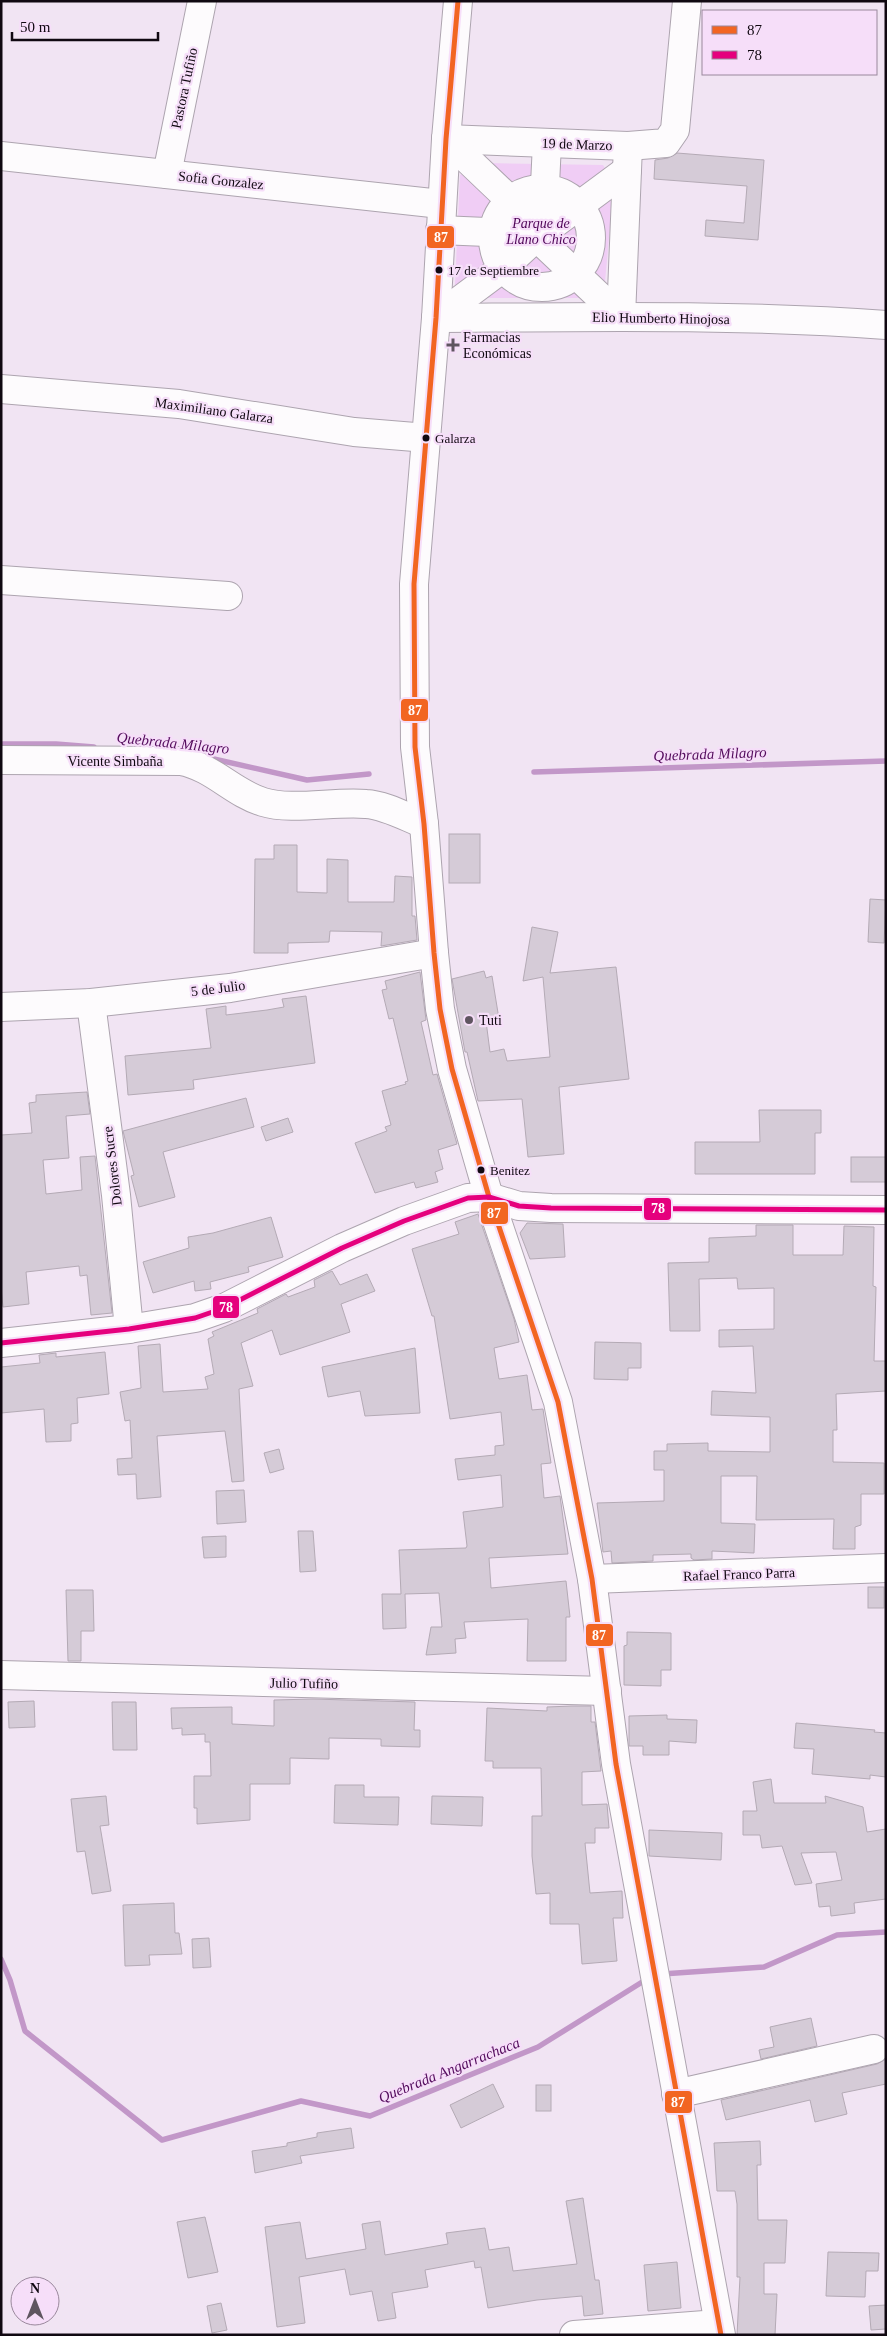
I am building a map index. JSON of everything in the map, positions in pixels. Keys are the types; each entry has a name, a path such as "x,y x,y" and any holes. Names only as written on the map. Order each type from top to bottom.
{"street":[{"name":"Pastora Tufiño","path":"167,174 202,1"},
{"path":"458,1 446,139 427,438 414,584 413,639 415,748 424,824 440,1009 452,1068 489,1196 558,1402 592,1579 616,1764 720,2329 574,2335"},
{"name":"19 de Marzo","path":"446,139 547,143 627,158 666,143 675,130 687,1"},
{"path":"446,139 510,200 574,275 621,317"},
{"path":"543,317 540,235 546,189 547,143"},
{"name":"Sofia Gonzalez","path":"1,156 167,174 441,217 493,232 624,244"},
{"path":"436,318 503,268 540,235 579,205 627,158"},
{"path":"621,317 627,158"},
{"path":"546,189 558,191 579,205 586,216 591,240 586,259 574,275 565,281 543,287 520,282 503,268 494,251 493,232 498,215 510,200 533,190 546,189"},
{"name":"Elio Humberto Hinojosa","path":"436,318 621,317 837,321 886,325"},
{"name":"Maximiliano Galarza","path":"1,389 179,404 354,432 427,438"},
{"path":"1,580 228,596"},
{"name":"Vicente Simbaña","path":"1,760 181,761 205,768 245,794 262,802 286,805 366,804 424,824"},
{"name":"5 de Julio","path":"1,1007 92,1003 230,988 434,953"},
{"name":"Dolores Sucre","path":"92,1003 116,1195 129,1329"},
{"path":"1,1343 129,1329 195,1318 224,1308 342,1248 404,1221 468,1198 489,1196 519,1206 551,1208 886,1210"},
{"name":"Rafael Franco Parra","path":"592,1579 886,1568"},
{"name":"Julio Tufiño","path":"1,1674 607,1691"},
{"path":"676,2094 874,2048"}],"green space":[{"name":"Parque de Llano Chico","path":"485,163 603,165 614,183 605,282 590,298 471,298 455,285 460,175"}],"building":[{"path":"677,153 764,160 758,240 705,236 706,220 744,223 747,186 654,179 655,160 668,158"},
{"path":"449,834 480,834 480,883 449,883"},
{"path":"274,845 297,845 297,892 327,893 327,859 348,860 348,902 394,902 395,876 412,877 412,916 415,916 417,940 381,946 382,932 330,931 329,942 288,943 288,953 254,953 255,859 274,859"},
{"path":"870,899 886,900 884,943 868,942"},
{"path":"532,927 558,932 550,973 616,967 629,1079 559,1087 564,1154 528,1157 522,1099 478,1101 467,1052 465,1052 452,979 484,971 486,978 492,976 499,1019 486,1021 490,1052 504,1049 507,1061 550,1057 543,977 523,981"},
{"path":"420,972 426,1020 421,1022 433,1075 437,1074 457,1144 438,1150 443,1169 435,1172 438,1182 416,1188 414,1182 375,1193 355,1143 387,1131 385,1127 391,1125 382,1091 406,1084 405,1082 408,1081 393,1018 389,1019 382,990 387,989 385,981"},
{"path":"306,996 315,1063 193,1080 194,1089 128,1095 125,1056 211,1048 206,1009 226,1006 226,1015 267,1010 284,1007 282,999"},
{"path":"87,1092 90,1114 66,1116 69,1158 43,1160 46,1194 82,1190 80,1157 95,1156 112,1313 91,1315 87,1275 80,1276 79,1266 26,1272 29,1304 3,1307 1,1287 1,1135 32,1133 29,1103 36,1102 36,1095"},
{"path":"246,1098 254,1127 163,1152 175,1197 139,1207 131,1176 134,1175 123,1131"},
{"path":"759,1110 821,1110 821,1133 815,1133 815,1174 695,1174 695,1142 760,1142"},
{"path":"288,1118 293,1132 266,1141 261,1127"},
{"path":"851,1157 886,1157 886,1182 851,1182"},
{"path":"478,1214 514,1319 519,1342 494,1348 499,1379 527,1375 532,1410 543,1409 551,1463 541,1464 544,1498 560,1496 568,1554 489,1558 491,1588 566,1581 570,1617 566,1617 566,1661 527,1661 528,1619 464,1622 466,1638 455,1639 456,1653 426,1655 431,1627 442,1627 439,1593 405,1594 406,1628 383,1629 382,1594 401,1594 399,1550 466,1548 463,1512 503,1507 501,1475 458,1480 455,1459 495,1455 495,1446 504,1445 501,1412 450,1419 434,1316 432,1316 412,1249 459,1234 455,1222"},
{"path":"271,1217 283,1257 248,1267 249,1272 210,1282 211,1289 195,1291 194,1281 153,1293 143,1262 189,1248 188,1237 213,1233"},
{"path":"527,1223 563,1224 565,1257 530,1259 520,1233"},
{"path":"756,1225 793,1225 793,1255 843,1255 844,1226 874,1227 873,1286 876,1287 874,1361 886,1361 886,1391 836,1394 837,1430 833,1430 833,1462 884,1463 884,1494 861,1494 861,1525 855,1527 855,1549 833,1549 834,1519 756,1520 757,1476 721,1476 721,1523 755,1524 754,1553 712,1551 712,1559 694,1560 691,1558 691,1554 653,1555 653,1561 612,1563 611,1551 603,1552 597,1503 664,1501 664,1470 654,1470 654,1451 667,1451 667,1444 708,1443 708,1451 770,1452 770,1417 711,1415 712,1391 756,1393 753,1346 719,1347 719,1330 774,1329 774,1288 738,1289 737,1278 699,1279 700,1331 670,1331 668,1263 709,1262 709,1238 756,1236"},
{"path":"332,1271 340,1285 367,1274 375,1291 341,1304 350,1332 280,1355 272,1330 241,1343 253,1386 239,1389 244,1481 232,1482 225,1431 157,1436 161,1497 137,1499 136,1474 118,1475 117,1459 132,1458 130,1420 125,1421 120,1392 141,1388 138,1346 160,1344 163,1392 208,1389 205,1377 214,1374 208,1339 214,1336 212,1332 258,1313 257,1309 286,1294 288,1297 315,1287 314,1280"},
{"path":"595,1342 641,1343 641,1368 628,1368 628,1380 594,1379"},
{"path":"415,1348 420,1413 365,1416 360,1391 328,1397 322,1367"},
{"path":"105,1352 109,1394 77,1398 78,1423 71,1424 71,1441 46,1442 44,1409 1,1413 1,1367 40,1363 39,1355 56,1353 56,1357"},
{"path":"279,1449 284,1469 270,1473 264,1453"},
{"path":"244,1490 246,1522 217,1524 216,1491"},
{"path":"298,1531 313,1531 316,1571 300,1572"},
{"path":"226,1536 226,1557 204,1558 202,1537"},
{"path":"868,1587 884,1587 884,1608 868,1608"},
{"path":"66,1590 93,1590 94,1631 81,1631 81,1661 68,1661"},
{"path":"627,1632 671,1633 671,1670 661,1670 661,1686 624,1685 624,1646 627,1645"},
{"path":"313,1699 415,1702 414,1730 420,1730 420,1747 381,1746 381,1739 329,1738 329,1759 290,1758 290,1784 250,1784 250,1820 197,1824 197,1808 194,1808 194,1776 211,1776 210,1742 205,1742 205,1734 182,1735 182,1728 172,1729 171,1708 232,1707 232,1724 274,1726 274,1700"},
{"path":"34,1701 35,1727 9,1728 8,1702"},
{"path":"112,1702 136,1702 137,1750 113,1750"},
{"path":"591,1706 591,1722 595,1722 601,1771 582,1772 582,1805 607,1804 609,1828 595,1828 595,1843 585,1843 590,1893 622,1891 623,1918 613,1918 617,1961 582,1964 579,1924 550,1924 550,1893 536,1894 532,1856 532,1816 542,1816 541,1768 493,1768 493,1761 485,1761 487,1708 547,1711 547,1707"},
{"path":"667,1715 667,1719 697,1720 696,1743 669,1741 669,1755 643,1755 643,1746 629,1746 629,1716"},
{"path":"796,1723 875,1730 874,1732 886,1733 886,1777 870,1775 870,1779 812,1774 814,1749 794,1748"},
{"path":"771,1779 774,1803 826,1803 825,1796 863,1807 867,1832 886,1829 886,1899 854,1903 855,1913 831,1916 830,1906 819,1907 816,1884 842,1880 836,1852 801,1853 812,1883 795,1885 782,1846 762,1848 760,1835 743,1835 743,1811 757,1811 753,1782"},
{"path":"335,1785 364,1785 364,1797 399,1797 398,1825 334,1823"},
{"path":"106,1796 109,1825 100,1826 111,1891 92,1894 85,1851 77,1852 71,1799"},
{"path":"432,1796 483,1797 482,1826 431,1824"},
{"path":"649,1830 722,1833 721,1860 649,1856"},
{"path":"174,1903 175,1933 179,1933 182,1954 149,1955 150,1965 125,1966 123,1905"},
{"path":"209,1938 211,1967 193,1968 192,1939"},
{"path":"811,2018 817,2046 761,2059 759,2050 774,2047 770,2027"},
{"path":"886,2059 886,2084 842,2093 847,2114 815,2122 810,2100 726,2120 721,2100 877,2064"},
{"path":"493,2084 504,2107 461,2128 450,2105"},
{"path":"536,2085 551,2085 551,2111 536,2111"},
{"path":"351,2128 354,2148 300,2156 302,2163 255,2173 252,2151 287,2146 287,2143 317,2137 317,2133"},
{"path":"760,2141 761,2165 757,2165 758,2220 787,2220 785,2263 764,2263 764,2294 777,2294 775,2335 737,2335 740,2277 737,2277 737,2204 735,2191 717,2191 714,2143"},
{"path":"583,2198 595,2280 599,2280 603,2314 584,2316 582,2296 537,2300 488,2308 481,2267 475,2268 474,2261 425,2270 428,2287 392,2293 396,2318 378,2321 372,2291 350,2295 345,2269 299,2277 305,2323 277,2327 265,2227 300,2222 306,2259 366,2249 362,2224 380,2221 385,2255 448,2244 446,2233 485,2228 489,2250 509,2247 513,2271 577,2264 566,2201"},
{"path":"205,2217 218,2272 188,2278 177,2222"},
{"path":"828,2252 879,2253 878,2271 866,2271 865,2297 826,2296"},
{"path":"677,2262 681,2308 648,2311 644,2265"},
{"path":"221,2303 227,2330 212,2333 207,2306"},
{"path":"886,2305 886,2329 871,2330 869,2306"}],"waterway":[{"name":"Quebrada Milagro","path":"1,744 56,744 94,747"},
{"name":"Quebrada Milagro","path":"205,757 307,780 369,774"},
{"name":"Quebrada Milagro","path":"534,772 886,761"},
{"name":"Quebrada Angarrachaca","path":"662,1974 764,1967 837,1935 886,1932"},
{"name":"Quebrada Angarrachaca","path":"1,1959 10,1980 25,2031 162,2140 301,2101 370,2116 538,2047 647,1979"}],"transit line":[{"name":"87","path":"458,1 446,139 436,318 414,584 415,747 424,824 440,1009 452,1069 489,1197 558,1402 592,1579 616,1764 721,2335"},
{"name":"78","path":"1,1343 129,1329 195,1318 224,1308 342,1248 404,1221 468,1198 489,1197 519,1206 551,1208 886,1210"}],"place":[{"name":"17 de Septiembre","path":"439,270"},
{"name":"Farmacias Económicas","path":"453,345"},
{"name":"Galarza","path":"426,438"},
{"name":"Tuti","path":"469,1020"},
{"name":"Benitez","path":"481,1170"}]}
